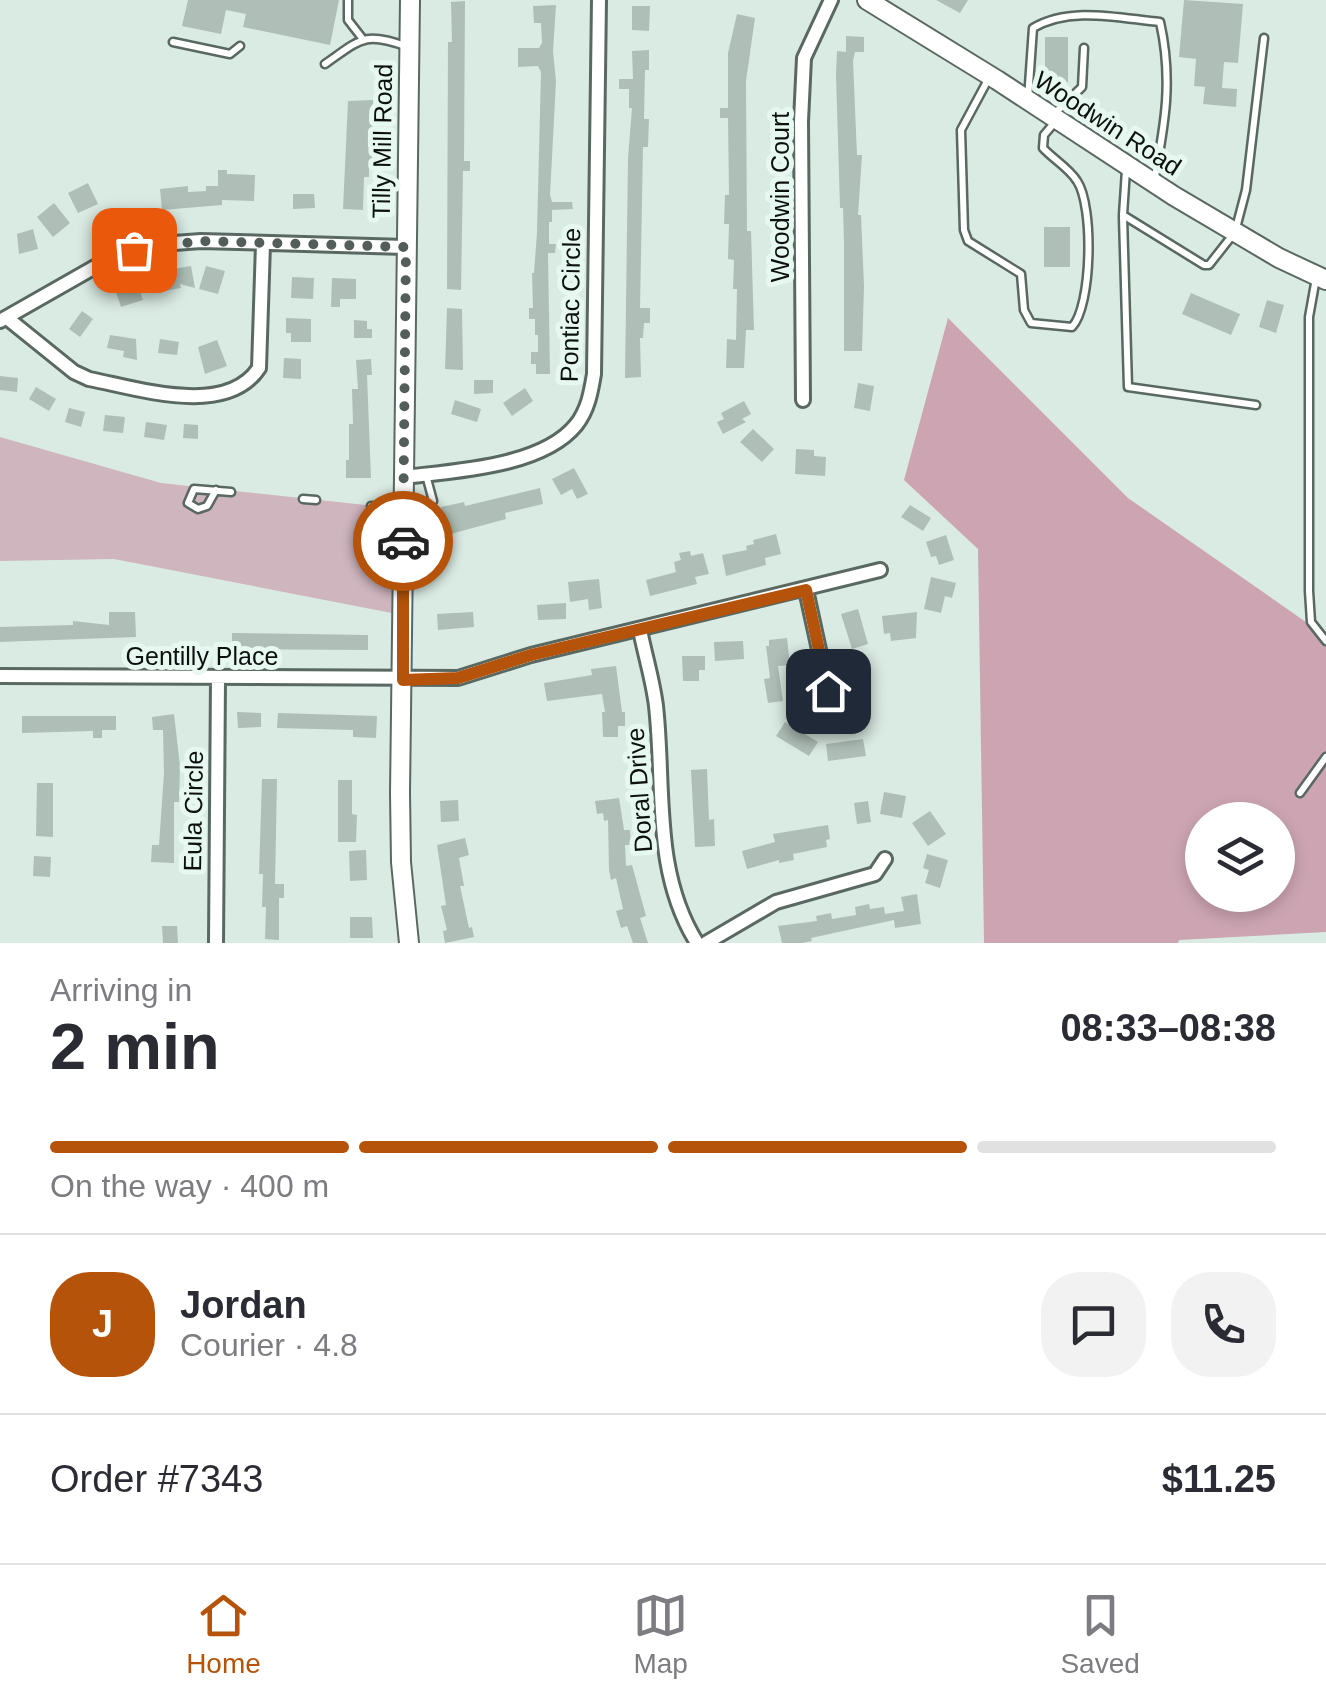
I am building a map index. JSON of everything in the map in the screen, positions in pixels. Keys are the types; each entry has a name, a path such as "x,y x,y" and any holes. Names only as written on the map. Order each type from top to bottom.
{"street":[{"name":"Tilly Mill Road","path":"409,943 401,862 410,0"},
{"name":"Pontiac Circle","path":"404,476 501,463 532,454 558,442 576,424 589,401 594,374 599,0"},
{"name":"Woodwin Court","path":"804,400 804,58 830,0"},
{"name":"Woodwin Road","path":"867,0 1154,183 1321,278"},
{"path":"263,244 260,368 252,379 230,391 190,397 89,380 4,319 108,260 134,250 201,241 406,247"},
{"name":"Gentilly Place","path":"0,676 458,678 531,655 880,570"},
{"path":"806,590 828,691"},
{"name":"Doral Drive","path":"640,630 656,706 665,856 679,905 697,943"},
{"name":"Eula Circle","path":"216,943 218,679"},
{"path":"706,943 776,902 876,874 885,859"}],"lane":[{"path":"348,0 348,20 362,39"},
{"path":"1028,100 1033,28 1050,18 1086,15 1160,22 1168,78 1164,132 1154,183"},
{"path":"326,64 362,39 384,38 409,48"},
{"path":"1123,216 1204,265 1235,232 1246,190 1264,38"},
{"path":"173,42 230,54 240,46"},
{"path":"990,75 961,130 964,230 968,241 1021,274 1024,310 1031,322 1072,327 1079,317 1087,282 1088,247 1080,185 1043,148 1044,136 1055,118 1082,87 1084,48"},
{"path":"1126,164 1123,216 1128,387 1256,406"},
{"path":"1321,278 1310,318 1310,592 1311,622 1326,641"},
{"path":"426,474 432,502"},
{"path":"216,490 208,506 198,509 188,503 194,488 216,490 231,492"},
{"path":"303,499 316,500"},
{"path":"371,506 403,509"},
{"path":"1300,794 1326,757"}],"shaded area":[{"path":"948,318 1128,498 1326,636 1326,932 1178,943 984,943 978,549 904,480"},
{"path":"0,437 161,483 403,509 402,615 114,559 0,561"}],"building":[{"path":"188,0 339,0 330,45 243,27 246,14 226,10 221,34 182,26"},
{"path":"936,0 968,0 960,13"},
{"path":"1184,0 1243,4 1238,63 1224,62 1222,88 1237,89 1236,107 1203,104 1205,87 1194,86 1196,59 1179,57"},
{"path":"465,1 464,161 470,161 470,171 463,171 461,290 447,289 448,42 452,42 451,2"},
{"path":"556,5 550,195 552,202 572,202 573,209 552,210 549,222 549,244 556,244 555,253 548,253 550,374 536,374 531,352 538,352 538,335 535,319 529,319 529,308 533,308 537,232 541,72 538,66 518,67 518,48 539,48 542,43 541,23 534,23 533,6"},
{"path":"632,6 650,6 649,31 632,30"},
{"path":"737,14 755,18 746,81 747,231 751,231 754,330 746,330 744,368 726,368 727,339 736,340 737,289 733,289 734,260 728,259 729,224 724,224 725,195 729,195 728,118 720,118 720,108 728,108 728,53"},
{"path":"846,36 864,37 864,52 855,52 853,61 857,155 862,155 858,215 864,286 862,351 844,351 843,208 836,74 837,51 846,52"},
{"path":"1045,37 1068,37 1068,82 1045,82"},
{"path":"649,50 649,70 645,70 644,119 649,119 648,147 643,147 640,308 650,308 650,323 644,323 640,338 641,377 625,378 632,108 629,89 619,89 619,79 633,79 632,51"},
{"path":"373,100 372,167 369,177 364,177 363,210 343,209 348,101"},
{"path":"218,170 255,175 254,201 222,200 222,205 162,210 160,189 188,186 188,192 206,191 206,186 218,186"},
{"path":"88,183 98,204 78,213 68,193"},
{"path":"293,194 314,194 315,208 293,209"},
{"path":"54,203 70,223 53,237 37,217"},
{"path":"1044,227 1070,227 1070,267 1044,267"},
{"path":"33,229 38,249 19,254 17,234"},
{"path":"191,266 195,288 180,284 181,288 164,291 162,279 155,277 174,274 173,269"},
{"path":"206,266 225,271 218,294 199,289"},
{"path":"292,277 314,278 313,299 291,298"},
{"path":"332,278 356,279 356,299 340,299 340,307 331,307"},
{"path":"137,282 143,300 121,307 115,289"},
{"path":"1191,293 1240,314 1231,335 1182,314"},
{"path":"1267,300 1284,305 1276,333 1259,327"},
{"path":"447,308 462,309 463,370 445,369"},
{"path":"82,311 93,319 80,337 69,329"},
{"path":"286,318 311,319 311,342 291,342 291,333 286,333"},
{"path":"354,320 367,321 372,338 354,338"},
{"path":"110,335 136,339 137,360 123,357 124,351 107,348"},
{"path":"160,339 179,342 177,355 158,353"},
{"path":"217,340 227,366 205,374 198,347"},
{"path":"284,358 301,359 301,379 283,378"},
{"path":"371,359 372,375 367,375 371,478 346,478 349,424 353,424 352,389 358,389 356,360"},
{"path":"0,376 18,378 17,392 0,390"},
{"path":"474,380 493,380 493,393 474,394"},
{"path":"858,383 874,386 870,411 854,408"},
{"path":"36,387 56,399 49,411 29,399"},
{"path":"525,388 533,401 512,416 503,403"},
{"path":"455,400 481,409 477,422 451,414"},
{"path":"744,401 751,414 742,419 746,422 723,434 717,422 724,419 721,413"},
{"path":"69,408 85,412 81,427 65,422"},
{"path":"105,415 125,417 123,433 103,431"},
{"path":"146,422 167,425 164,440 144,437"},
{"path":"184,424 198,425 198,439 183,438"},
{"path":"753,429 774,449 762,462 740,442"},
{"path":"796,449 814,450 814,456 826,457 825,476 795,474"},
{"path":"574,468 588,494 577,499 572,489 561,495 552,479"},
{"path":"540,488 543,504 505,513 506,519 447,535 441,507 464,502 465,506"},
{"path":"910,505 931,518 923,531 901,517"},
{"path":"776,534 781,554 765,558 766,565 726,576 722,555 747,550 753,540"},
{"path":"946,535 954,560 939,565 936,556 931,557 926,542"},
{"path":"690,551 691,556 703,553 709,574 695,577 697,584 650,596 646,580 676,572 674,562 681,560 679,553"},
{"path":"931,577 956,583 952,598 945,596 941,613 924,609"},
{"path":"599,579 602,608 589,610 588,599 570,602 568,582"},
{"path":"566,603 566,619 538,620 537,605"},
{"path":"858,609 868,644 852,649 841,614"},
{"path":"109,612 135,612 136,637 0,642 0,627 73,625 73,621 109,625"},
{"path":"473,612 474,627 438,630 437,614"},
{"path":"917,612 916,638 891,641 890,633 884,634 882,616"},
{"path":"232,633 368,635 368,650 232,649"},
{"path":"787,638 790,665 778,666 783,701 768,703 764,679 770,678 766,646 769,640"},
{"path":"743,641 744,659 715,661 714,642"},
{"path":"682,656 705,656 705,670 699,670 699,681 683,681"},
{"path":"616,666 625,712 625,726 618,726 618,737 603,737 602,694 547,701 544,683 592,675 591,669"},
{"path":"237,712 261,713 261,727 238,728"},
{"path":"278,713 377,716 376,738 353,737 353,730 277,728"},
{"path":"174,714 180,766 179,802 174,802 174,863 151,862 152,845 159,845 164,773 163,730 153,730 152,717"},
{"path":"22,716 116,716 116,730 102,730 102,738 93,738 93,731 22,733"},
{"path":"785,722 818,742 809,756 776,736"},
{"path":"863,739 866,756 828,761 826,744"},
{"path":"707,769 709,820 714,819 715,846 695,847 691,770"},
{"path":"262,779 277,779 275,884 284,884 284,898 279,898 279,940 265,939 263,874 259,874"},
{"path":"338,780 352,780 356,842 338,842"},
{"path":"37,783 53,783 53,837 36,836"},
{"path":"884,792 906,796 902,818 880,814"},
{"path":"619,798 624,830 630,830 631,845 625,845 626,866 632,865 646,916 640,918 648,943 633,943 627,926 621,928 616,911 623,909 616,878 611,880 609,870 608,820 604,821 603,813 597,814 595,801"},
{"path":"458,800 459,821 441,822 440,801"},
{"path":"868,801 871,822 857,824 854,803"},
{"path":"930,811 946,834 928,846 912,823"},
{"path":"828,825 827,847 793,854 794,860 747,869 742,851 775,842 773,834"},
{"path":"465,838 469,855 459,858 464,886 460,886 474,937 445,943 443,931 447,930 441,906 446,905 437,845"},
{"path":"366,850 367,880 350,881 349,851"},
{"path":"927,854 948,860 940,888 925,883 929,870 923,868"},
{"path":"34,856 51,857 50,877 33,876"},
{"path":"917,894 921,924 895,928 894,920 811,938 812,941 782,943 778,926 817,921 816,916 831,913 832,919 856,915 855,907 869,904 870,909 884,907 885,914 904,911 901,897"},
{"path":"350,917 372,917 373,938 350,938"},
{"path":"162,926 177,926 178,943 163,943"}],"way so far":[{"path":"134,250 201,241 406,247 403,541"}],"route":[{"path":"403,541 403,680 458,678 531,655 806,590 828,691"}]}
